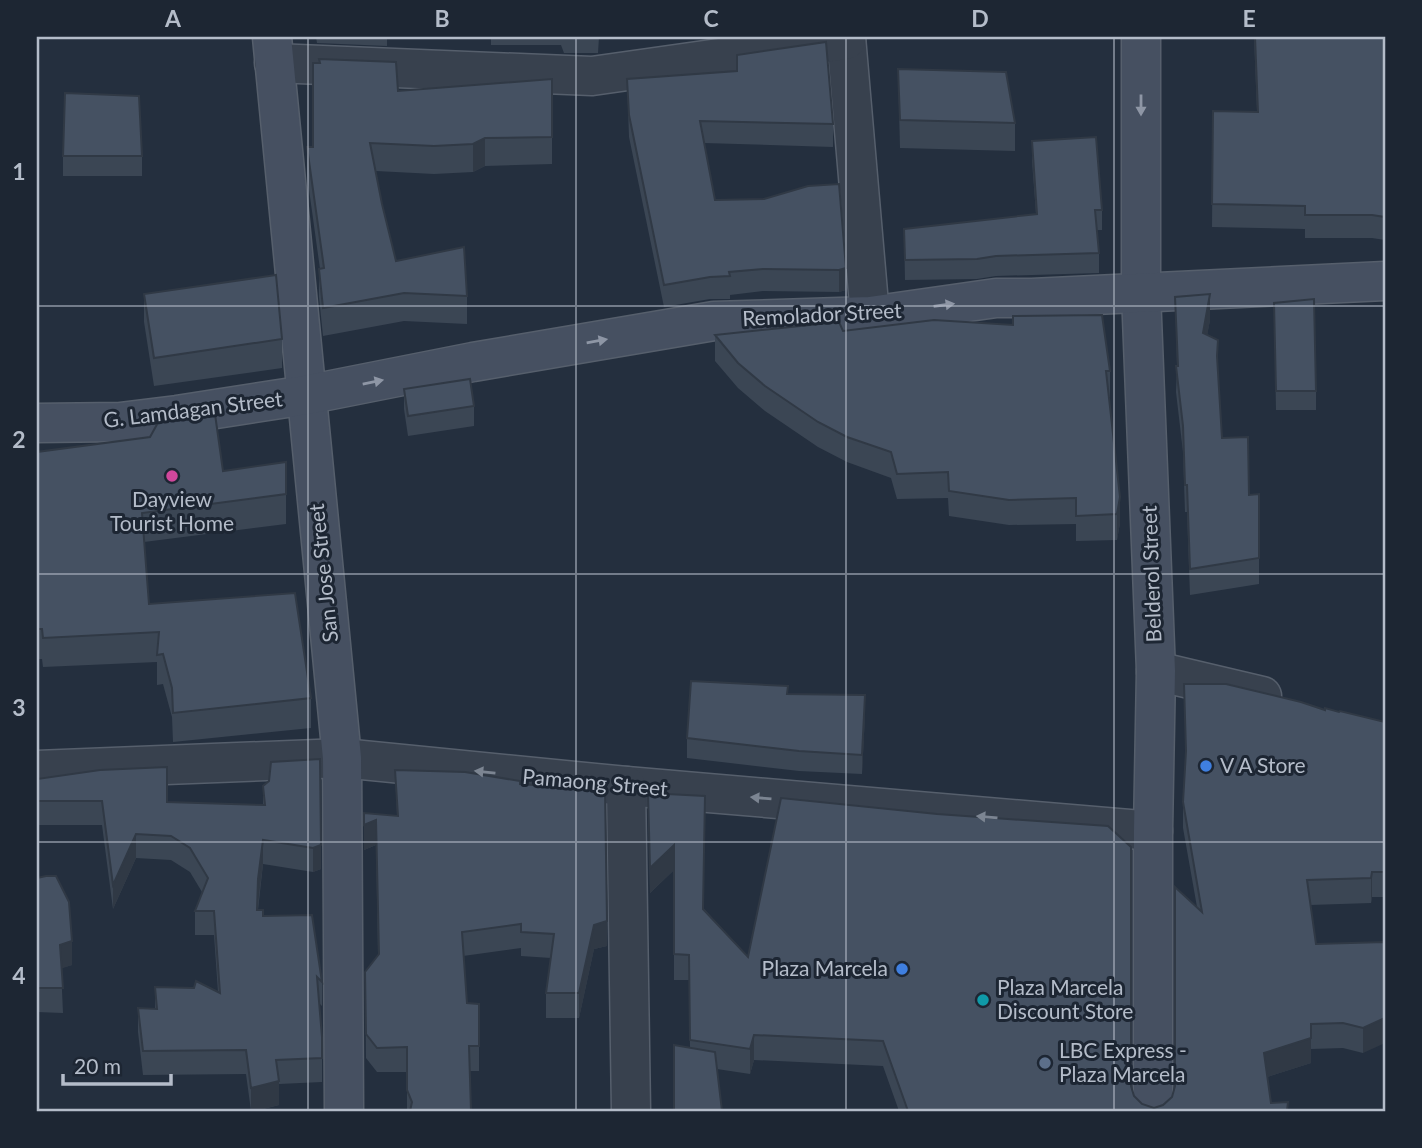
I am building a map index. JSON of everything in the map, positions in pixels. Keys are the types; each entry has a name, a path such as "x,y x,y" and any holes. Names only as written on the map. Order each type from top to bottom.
{"street":[{"name":"Belderol Street","path":"1141,37 1141,293 1156,671 1153,1111"},
{"path":"273,50 592,76 846,38 870,316"},
{"name":"San Jose Street","path":"273,50 342,758 344,1111"},
{"name":"Remolador Street","path":"306,395 473,362 714,321 870,316 996,298 1385,281"},
{"name":"G. Lamdagan Street","path":"37,423 120,422 306,395"},
{"path":"1156,671 1292,703"},
{"name":"Pamaong Street","path":"37,769 342,758 626,786 1153,831"},
{"path":"626,786 631,1111"}],"building":[{"path":"1255,37 1385,37 1385,217 1305,215 1305,206 1212,204 1213,111 1258,112"},
{"path":"826,42 833,124 700,121 715,200 764,199 808,186 839,184 846,268 729,272 730,276 664,285 629,115 627,79 737,71 737,55"},
{"path":"319,59 396,62 398,91 552,79 552,137 485,138 473,144 434,146 370,143 396,261 464,247 467,296 404,293 323,308 319,269 324,268 307,147 313,147 313,63 320,63"},
{"path":"898,69 1006,72 1015,123 900,120"},
{"path":"65,93 139,96 142,156 63,156"},
{"path":"1096,137 1102,210 1095,210 1099,253 905,260 904,229 1037,214 1032,141"},
{"path":"276,275 282,339 154,358 144,294"},
{"path":"1210,294 1203,333 1218,340 1222,438 1248,437 1249,495 1259,494 1259,558 1190,569 1183,426 1176,366 1175,297"},
{"path":"1314,299 1316,391 1276,391 1274,303"},
{"path":"1102,315 1110,371 1106,371 1120,497 1117,514 1076,516 1076,498 1009,500 949,491 948,472 897,474 891,452 847,437 818,422 765,386 738,363 715,335 839,322 843,331 934,320 1013,325 1013,316"},
{"path":"470,379 474,406 408,416 404,389"},
{"path":"215,414 223,471 286,462 286,494 142,513 149,604 295,593 311,698 173,713 172,688 163,654 157,655 159,632 43,638 42,629 37,629 37,452 150,437 160,419"},
{"path":"691,681 788,686 787,694 865,695 862,755 799,751 687,738"},
{"path":"1184,684 1226,684 1325,710 1385,722 1385,872 1372,872 1371,878 1307,880 1316,944 1385,942 1385,1018 1363,1028 1343,1023 1311,1024 1311,1038 1264,1053 1271,1103 1288,1102 1287,1111 908,1111 883,1041 754,1035 750,1049 690,1040 689,955 674,954 674,845 650,868 648,793 705,796 703,909 748,957 781,798 937,814 1108,826 1131,847 1131,1086 1134,1096 1142,1104 1154,1108 1163,1105 1172,1097 1175,1086 1175,887 1202,912 1183,802 1186,751"},
{"path":"320,759 321,845 313,848 263,840 257,910 263,910 263,916 312,915 322,982 317,977 322,1058 276,1060 279,1081 251,1088 246,1050 143,1051 138,1008 157,1009 155,987 194,988 196,981 220,993 214,911 195,911 208,878 190,848 171,836 136,834 113,885 102,801 37,801 37,779 100,770 167,767 167,802 265,805 263,786 269,781 271,762"},
{"path":"395,770 465,772 520,781 520,784 605,790 607,921 594,925 579,993 546,993 554,934 521,932 521,924 462,932 467,1003 479,1004 479,1046 469,1046 471,1111 410,1111 412,1102 407,1090 407,1047 377,1048 366,1034 365,972 379,954 376,820 364,825 364,813 398,816"},
{"path":"56,876 69,902 72,941 60,945 63,988 37,988 37,878"},
{"path":"674,1045 715,1052 722,1111 674,1111"}],"place":[{"name":"Dayview Tourist Home","path":"172,476"},
{"name":"V A Store","path":"1206,766"},
{"name":"Plaza Marcela","path":"902,969"},
{"name":"Plaza Marcela Discount Store","path":"983,1000"},
{"name":"LBC Express - Plaza Marcela","path":"1045,1063"}]}
